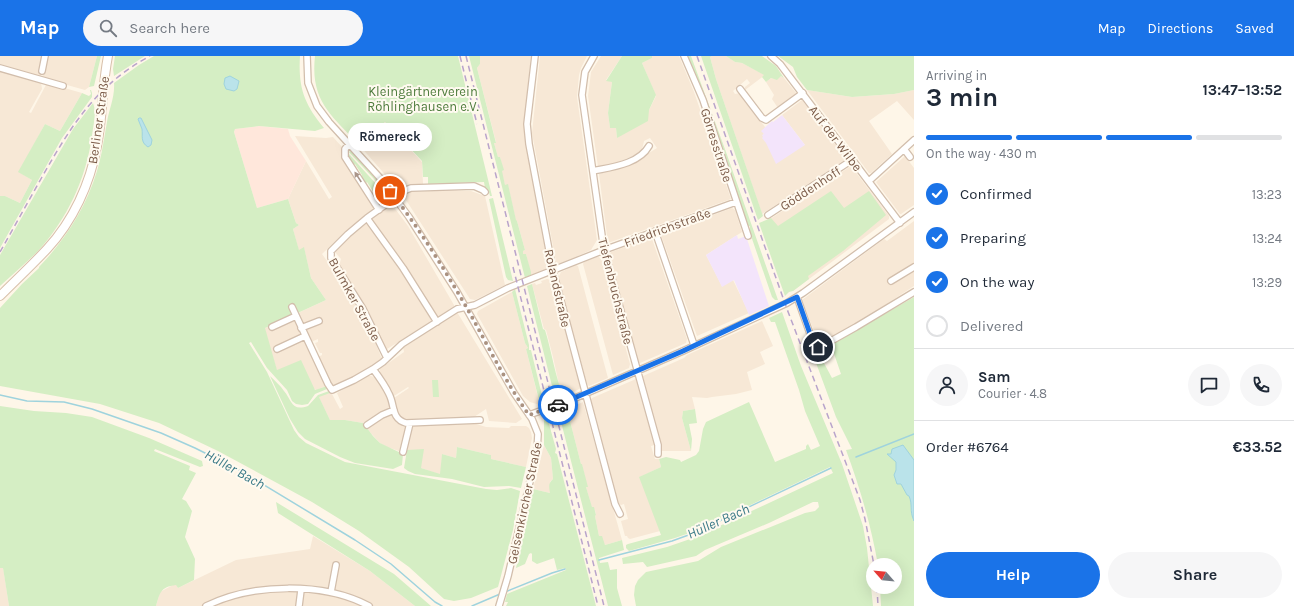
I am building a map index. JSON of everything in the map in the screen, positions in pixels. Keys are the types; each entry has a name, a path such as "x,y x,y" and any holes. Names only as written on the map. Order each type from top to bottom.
{"main road":[{"name":"Berliner Straße","path":"0,296 48,248 61,231 79,201 92,166 97,146 108,56"}],"street":[{"path":"42,71 45,56"},
{"name":"Gelsenkircher Straße","path":"307,56 308,83 315,102 324,116 381,179 409,217 466,307 514,392 537,429 538,444 506,582 499,605"},
{"name":"Rolandstraße","path":"535,56 527,132 553,271 615,504 620,514"},
{"name":"Tiefenbruchstraße","path":"594,56 585,72 582,95 604,250 658,445 658,454"},
{"name":"Görresstraße","path":"684,56 703,100 748,236"},
{"name":"Auf der Wilbe","path":"771,56 780,64 803,93 900,223"},
{"path":"0,68 63,86"},
{"path":"740,89 762,118 766,120 803,93"},
{"path":"869,182 914,140"},
{"path":"349,144 345,149 345,157 379,210"},
{"path":"593,171 624,164 645,153 649,146"},
{"path":"904,149 910,157"},
{"name":"Göddenhoff","path":"768,215 852,160"},
{"name":"Bulmker Straße","path":"387,358 363,309 337,268 330,254 333,247 367,218 396,198 403,191 412,188 474,186 485,192"},
{"name":"Friedrichstraße","path":"305,336 332,390 373,369 402,344 457,309 475,305 508,288 604,250 736,202"},
{"path":"529,415 585,394 797,297 914,212"},
{"path":"367,218 403,268 437,322"},
{"path":"655,232 694,345"},
{"path":"891,281 913,268"},
{"path":"797,297 816,347 831,341 856,327 914,292"},
{"path":"277,349 305,336 292,308"},
{"path":"272,327 296,316"},
{"path":"301,328 319,322"},
{"path":"373,369 390,395 396,417 399,420 406,423 480,420"},
{"path":"367,425 382,415 394,410"},
{"path":"403,452 410,423"},
{"path":"331,592 336,565"},
{"path":"206,606 238,594 252,591 279,589 331,592 349,597 369,606"},
{"path":"299,606 301,590"}],"shaded area":[{"path":"0,56 43,56 41,77 0,66"},
{"path":"47,56 97,56 89,87 85,90 42,78"},
{"path":"480,56 531,56 524,125 548,265 546,269 531,275 526,254 523,254 523,251 525,250 516,221 508,185 505,185 501,171 503,170 500,157 498,157 494,143 496,142 477,68 480,64"},
{"path":"540,56 587,56 579,75 577,97 597,240 591,250 578,257 559,264 556,262 532,133"},
{"path":"601,56 622,56 606,80 612,82 608,113 610,128 616,128 617,138 649,110 656,96 642,63 652,58 652,56 679,56 694,92 731,199 608,243 599,174 629,165 657,148 650,138 644,141 642,150 635,155 616,163 598,167 588,96 591,72"},
{"path":"726,56 735,62 742,63 765,75 745,90 745,87 750,83 747,79 733,91 735,94 740,93 765,127 763,137 766,142 805,145 782,115 802,100 846,159 762,214 716,79 710,57"},
{"path":"0,70 41,82 42,89 29,112 31,113 47,83 82,93 60,131 45,124 19,172 32,180 20,203 5,196 0,196"},
{"path":"781,76 796,93 778,108 772,99 774,95 766,82 771,78 775,79"},
{"path":"807,90 852,97 894,94 914,90 914,120 897,101 869,121 892,154 871,173 869,173"},
{"path":"782,115 805,145 776,164 762,138 762,135 764,134 761,131 772,121 773,122"},
{"path":"385,122 422,162 423,184 411,184 397,188 359,145"},
{"path":"259,126 288,129 290,136 306,161 288,199 257,208 234,132 235,129"},
{"path":"295,136 333,137 342,147 342,157 374,207 373,210 346,231 322,254 357,305 369,328 382,359 367,370 334,387 330,385 318,357 322,355 322,353 320,353 315,343 318,342 318,339 311,342 306,331 307,328 321,323 320,320 303,325 298,313 326,300 311,278 304,248 299,251 293,229 299,225 296,223 288,199 306,161 329,199 332,197"},
{"path":"905,156 914,168 914,205 900,214 876,182"},
{"path":"851,166 889,216 889,219 793,291 767,221"},
{"path":"448,190 471,191 485,196 505,285 475,300 470,299 404,197 410,192"},
{"path":"389,206 393,206 408,226 454,305 454,307 440,316 436,316 372,221 373,218"},
{"path":"732,208 735,210 742,232 706,255 722,286 733,280 749,313 697,336 661,235"},
{"path":"914,221 914,286 847,330 819,344 802,300 884,239 887,241"},
{"path":"367,223 388,251 432,318 431,322 387,349 385,348 360,298 339,266 341,259 335,252 343,242"},
{"path":"737,235 738,239 746,236 769,306 749,315 734,280 722,287 706,255"},
{"path":"650,238 652,239 687,339 686,343 640,363 638,362 609,255 611,252"},
{"path":"599,257 602,261 630,364 629,368 613,375 583,264 584,262"},
{"path":"576,265 578,266 608,378 589,386 587,384 558,278 561,272"},
{"path":"547,279 550,280 554,287 581,388 564,397 560,389 546,330 544,329 532,284 535,283 536,285 542,283 541,281"},
{"path":"512,292 525,343 528,348 526,349 540,405 530,402 523,396 477,314 478,311"},
{"path":"457,312 522,419 516,423 489,421 486,409 474,417 409,421 398,415 394,398 409,388 408,387 394,396 380,374 380,369 404,352 403,346"},
{"path":"294,319 326,386 316,390 277,371 264,328"},
{"path":"762,321 773,346 760,352 765,364 747,372 752,390 707,398 692,397 695,409 683,411 682,418 691,451 662,451 643,376"},
{"path":"368,376 376,378 387,396 390,408 363,423 345,420 330,420 318,396 329,393 332,394 340,409 343,407 337,393"},
{"path":"636,379 655,445 651,446 655,459 659,459 661,467 640,477 660,531 630,539 625,536 621,521 628,519 624,504 621,505 618,503 591,400 592,398"},
{"path":"583,402 622,540 605,545 599,536 595,510 592,508 586,487 584,473 567,409"},
{"path":"387,414 392,414 397,423 406,426 399,451 380,443 367,429"},
{"path":"473,423 486,427 509,428 511,426 526,426 529,428 532,438 526,467 491,459 491,455 457,447 456,458 442,454 441,475 421,468 407,450 411,426 458,425"},
{"path":"544,445 551,458 553,479 550,482 550,493 533,489"},
{"path":"313,536 370,571 415,606 156,606 160,592 173,585 176,584 178,588 236,560 310,549"},
{"path":"3,567 9,606 0,606 0,568"}],"green space":[{"path":"97,56 101,56 94,86 89,87"},
{"path":"115,56 145,56 114,76 113,69"},
{"path":"154,56 300,56 300,77 304,95 307,103 324,128 315,131 259,126 235,129 234,132 257,208 288,199 296,223 299,225 293,229 299,250 304,247 311,278 326,300 265,328 277,370 301,360 315,390 327,386 327,389 315,394 308,404 296,404 292,401 287,390 267,368 251,342 249,343 267,372 294,430 306,443 345,462 486,489 497,490 511,488 520,491 513,530 498,587 471,598 454,601 444,599 409,567 359,531 312,502 218,451 159,423 100,404 0,386 0,308 49,257 66,235 81,211 99,165 113,98 114,83"},
{"name":"Kleingärtnerverein Röhlinghausen e.V.","path":"315,56 458,56 492,196 490,196 489,192 487,192 484,182 428,184 428,177 423,177 422,161 385,122 359,145 331,116 319,96 314,72"},
{"path":"469,56 480,56 480,64 477,68 496,143 494,143 504,170 502,171 505,185 508,184 516,220 525,250 523,251 523,254 526,254 531,272 531,275 525,278"},
{"path":"622,56 652,56 652,58 642,63 656,95 649,110 648,121 617,138 616,128 610,128 608,113 612,82 606,81"},
{"path":"687,56 691,56 778,300 775,300 772,297 749,230 750,226 748,227"},
{"path":"701,56 712,56 710,57 716,79 763,216 758,220"},
{"path":"726,56 762,56 776,66 784,78 781,76 777,80 771,78 766,82 762,77 764,75 742,63 735,62"},
{"path":"778,56 914,56 914,90 894,94 852,97 807,90 797,77 793,67"},
{"path":"90,90 92,97 62,138 0,248 0,196 5,196 20,203 32,180 18,172 45,124 60,131 82,93 89,96 91,94"},
{"path":"93,103 95,111 89,152 74,198 58,226 38,251 0,286 0,255 73,129"},
{"path":"350,151 388,192 386,192 349,152"},
{"path":"348,153 388,197 388,200 378,205 372,198 374,193 367,182 364,186 360,179 362,175 355,164 352,167 346,154"},
{"path":"831,191 844,208 869,191 886,215 843,251 808,276 809,279 785,296 759,223 771,218 778,226"},
{"path":"493,198 513,281 508,280 506,277 489,199"},
{"path":"532,284 543,329 545,330 558,381 564,398 556,402 527,286"},
{"path":"515,289 529,350 531,350 544,404 540,404 526,349 528,348 525,343 512,292"},
{"path":"914,297 914,606 881,606 880,594 902,594 902,558 877,558 865,507 846,450 852,449 836,417 812,352 817,350 832,378 841,374 831,345"},
{"path":"782,312 801,366 842,464 863,526 868,558 866,558 866,594 872,594 873,606 636,606 634,595 635,586 638,580 646,572 698,561 721,547 805,513 815,511 819,507 818,502 813,502 769,523 705,550 696,556 647,567 643,562 623,564 622,558 667,547 696,537 833,473 830,467 698,530 629,551 626,548 626,545 628,544 661,535 639,477 661,467 659,459 666,457 680,460 681,462 696,455 699,451 703,429 706,422 749,402 775,462 806,449 808,444 811,450 820,446 805,411 775,322 771,322 769,318"},
{"path":"270,376 287,394 293,404 298,407 308,406 318,395 329,391 330,393 319,397 330,420 345,420 363,423 380,443 403,454 402,465 393,469 355,463 305,439 298,432 290,419"},
{"path":"432,380 438,380 439,397 433,397"},
{"path":"0,406 92,417 149,438 202,461 203,466 200,467 155,449 154,451 190,466 189,470 196,473 182,499 186,501 192,511 185,537 195,559 194,580 178,588 176,585 164,589 160,594 156,606 9,606 3,568 0,568"},
{"path":"567,409 588,487 586,487 592,507 594,507 599,536 602,536 605,545 622,540 624,550 599,558 600,563 608,562 610,570 617,569 617,588 622,606 608,606 558,410"},
{"path":"695,409 697,423 689,424 692,439 691,451 682,418 683,411"},
{"path":"546,413 556,449 555,453 557,454 596,606 506,606 508,602 505,602 507,594 566,570 565,568 557,570 554,558 537,564 532,561 531,553 529,554 525,564 516,568 533,489 550,493 549,485 553,479 551,458 544,445 544,420"},
{"path":"457,447 491,455 491,459 526,467 521,488 509,486 484,487 452,479 415,474 404,468 407,450 424,449 421,468 440,474 442,454 456,458"},
{"path":"276,502 394,574 431,606 415,606 370,571 278,513"}],"water":[{"path":"230,76 239,81 237,89 234,91 226,89 224,84 225,78"},
{"path":"141,118 152,140 151,145 148,147 142,139 142,129 138,119"},
{"path":"903,445 914,460 914,521 909,496 901,484 897,484 894,475 896,470 896,462 887,454 891,454 892,449"}],"waterway":[{"name":"Hüller Bach","path":"0,395 27,401 64,402 92,409 161,433 195,448 241,471 355,540 391,564 435,602 442,606"},
{"name":"Hüller Bach","path":"856,457 914,434"},
{"name":"Hüller Bach","path":"599,560 672,541 694,533 831,468"},
{"name":"Hüller Bach","path":"505,592 565,569"},
{"name":"Hüller Bach","path":"472,606 500,594"}],"railway":[{"path":"0,252 53,158 87,108 114,80 131,67 150,56"},
{"path":"460,56 477,124"},
{"path":"466,56 604,606"},
{"path":"697,56 787,309 860,500 873,558"},
{"path":"513,267 598,606"},
{"path":"877,594 878,606"}],"way so far":[{"path":"390,191 409,217 445,274 472,318 485,344 529,415 558,405"}],"place":[{"name":"Römereck","path":"390,191"}],"route":[{"path":"558,405 683,351 797,297 814,345 818,347"}]}
